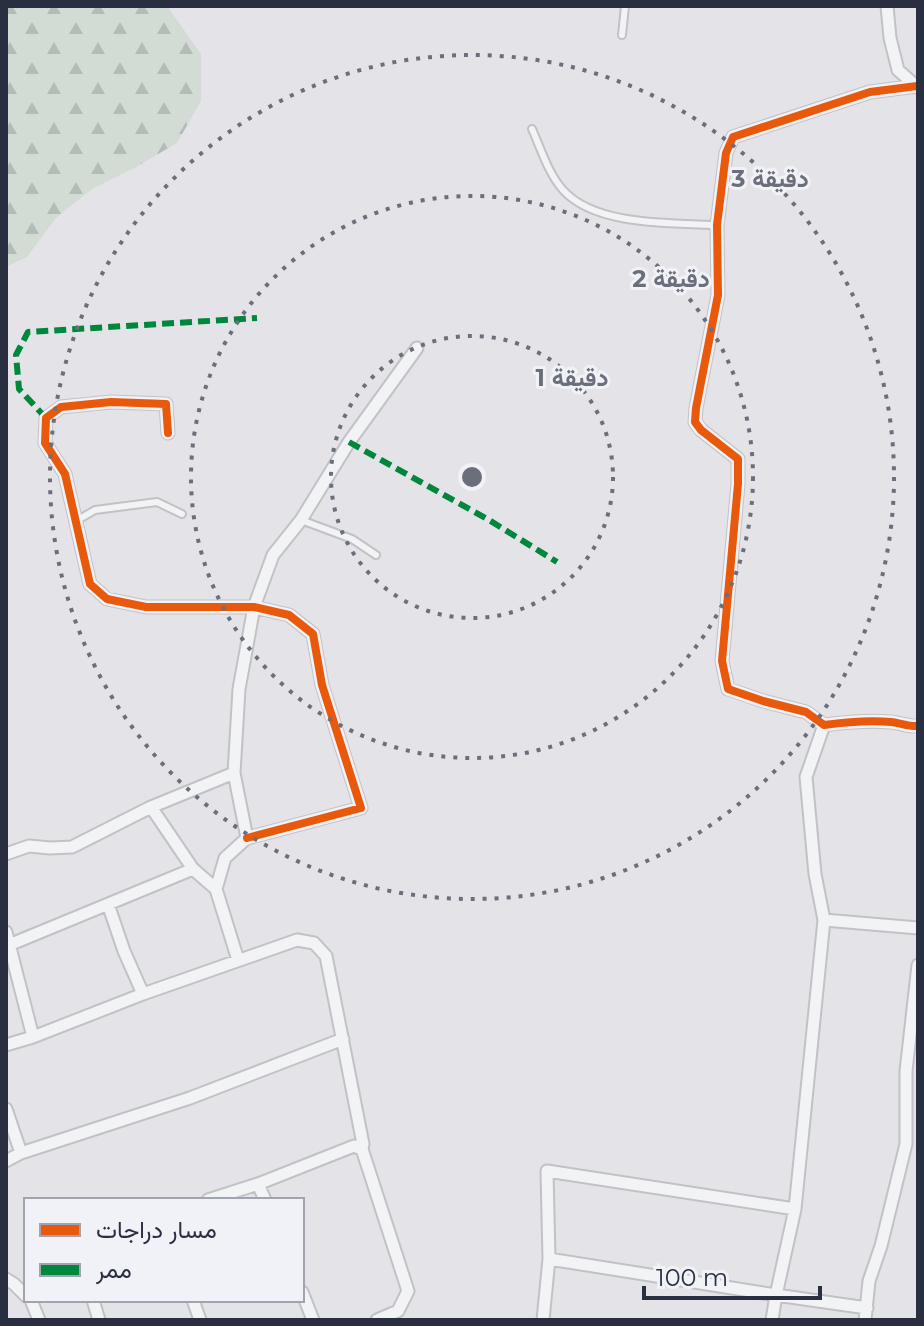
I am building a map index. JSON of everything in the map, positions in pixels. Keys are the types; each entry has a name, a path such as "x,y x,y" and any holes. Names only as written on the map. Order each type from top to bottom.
{"street":[{"path":"887,6 890,38 898,70 917,87"},
{"path":"917,87 870,92 733,137 726,153 717,225 718,295 695,422 738,459 722,661 728,689 806,712 824,725 853,721 918,726"},
{"path":"247,838 234,773 239,689 254,607 273,555 301,520 349,442 417,348"},
{"path":"168,433 166,404 111,402 61,407 46,418 45,443 65,474 90,584 107,599 146,607 254,607 289,615 313,634 322,685 361,808 247,838 225,858 216,889"},
{"path":"772,1320 795,1209 824,920 815,874 806,777 824,725"},
{"path":"6,854 29,846 72,847 151,807 234,773"},
{"path":"151,807 193,869 216,889 238,960"},
{"path":"33,1037 8,944 193,869"},
{"path":"108,904 143,994"},
{"path":"824,920 918,928"},
{"path":"6,1045 297,940 314,943 326,956 362,1149 408,1291 398,1311 377,1320"},
{"path":"549,1259 776,1295 866,1314 869,1281 881,1246 906,1144 906,1071 918,965"},
{"path":"6,1161 21,1153 190,1098 343,1039"},
{"path":"6,1109 12,1140 21,1153"},
{"path":"214,1198 354,1146 362,1149"},
{"path":"543,1320 549,1259 547,1171 795,1209"},
{"path":"258,1184 264,1198"},
{"path":"6,1279 24,1294"},
{"path":"304,1297 313,1320"}],"lane":[{"path":"622,35 625,6"},
{"path":"532,129 551,174 564,191 581,205 606,216 662,223 717,225"},
{"path":"76,521 95,510 157,502 182,514"},
{"path":"301,520 352,539 376,555"}],"green space":[{"path":"6,6 167,6 201,54 201,101 177,143 92,189 56,218 27,257 6,267"}],"marked path":[{"path":"46,418 19,389 16,355 28,332 257,318"},
{"path":"349,442 557,562"}],"cycle path":[{"path":"917,86 870,92 733,137 726,153 717,225 718,295 695,422 738,459 722,661 728,689 806,712 824,725 874,721 918,726"},
{"path":"168,433 166,404 111,402 61,407 46,418 45,443 65,474 90,584 107,599 146,607 254,607 289,615 313,634 322,685 361,808 247,838"}]}
